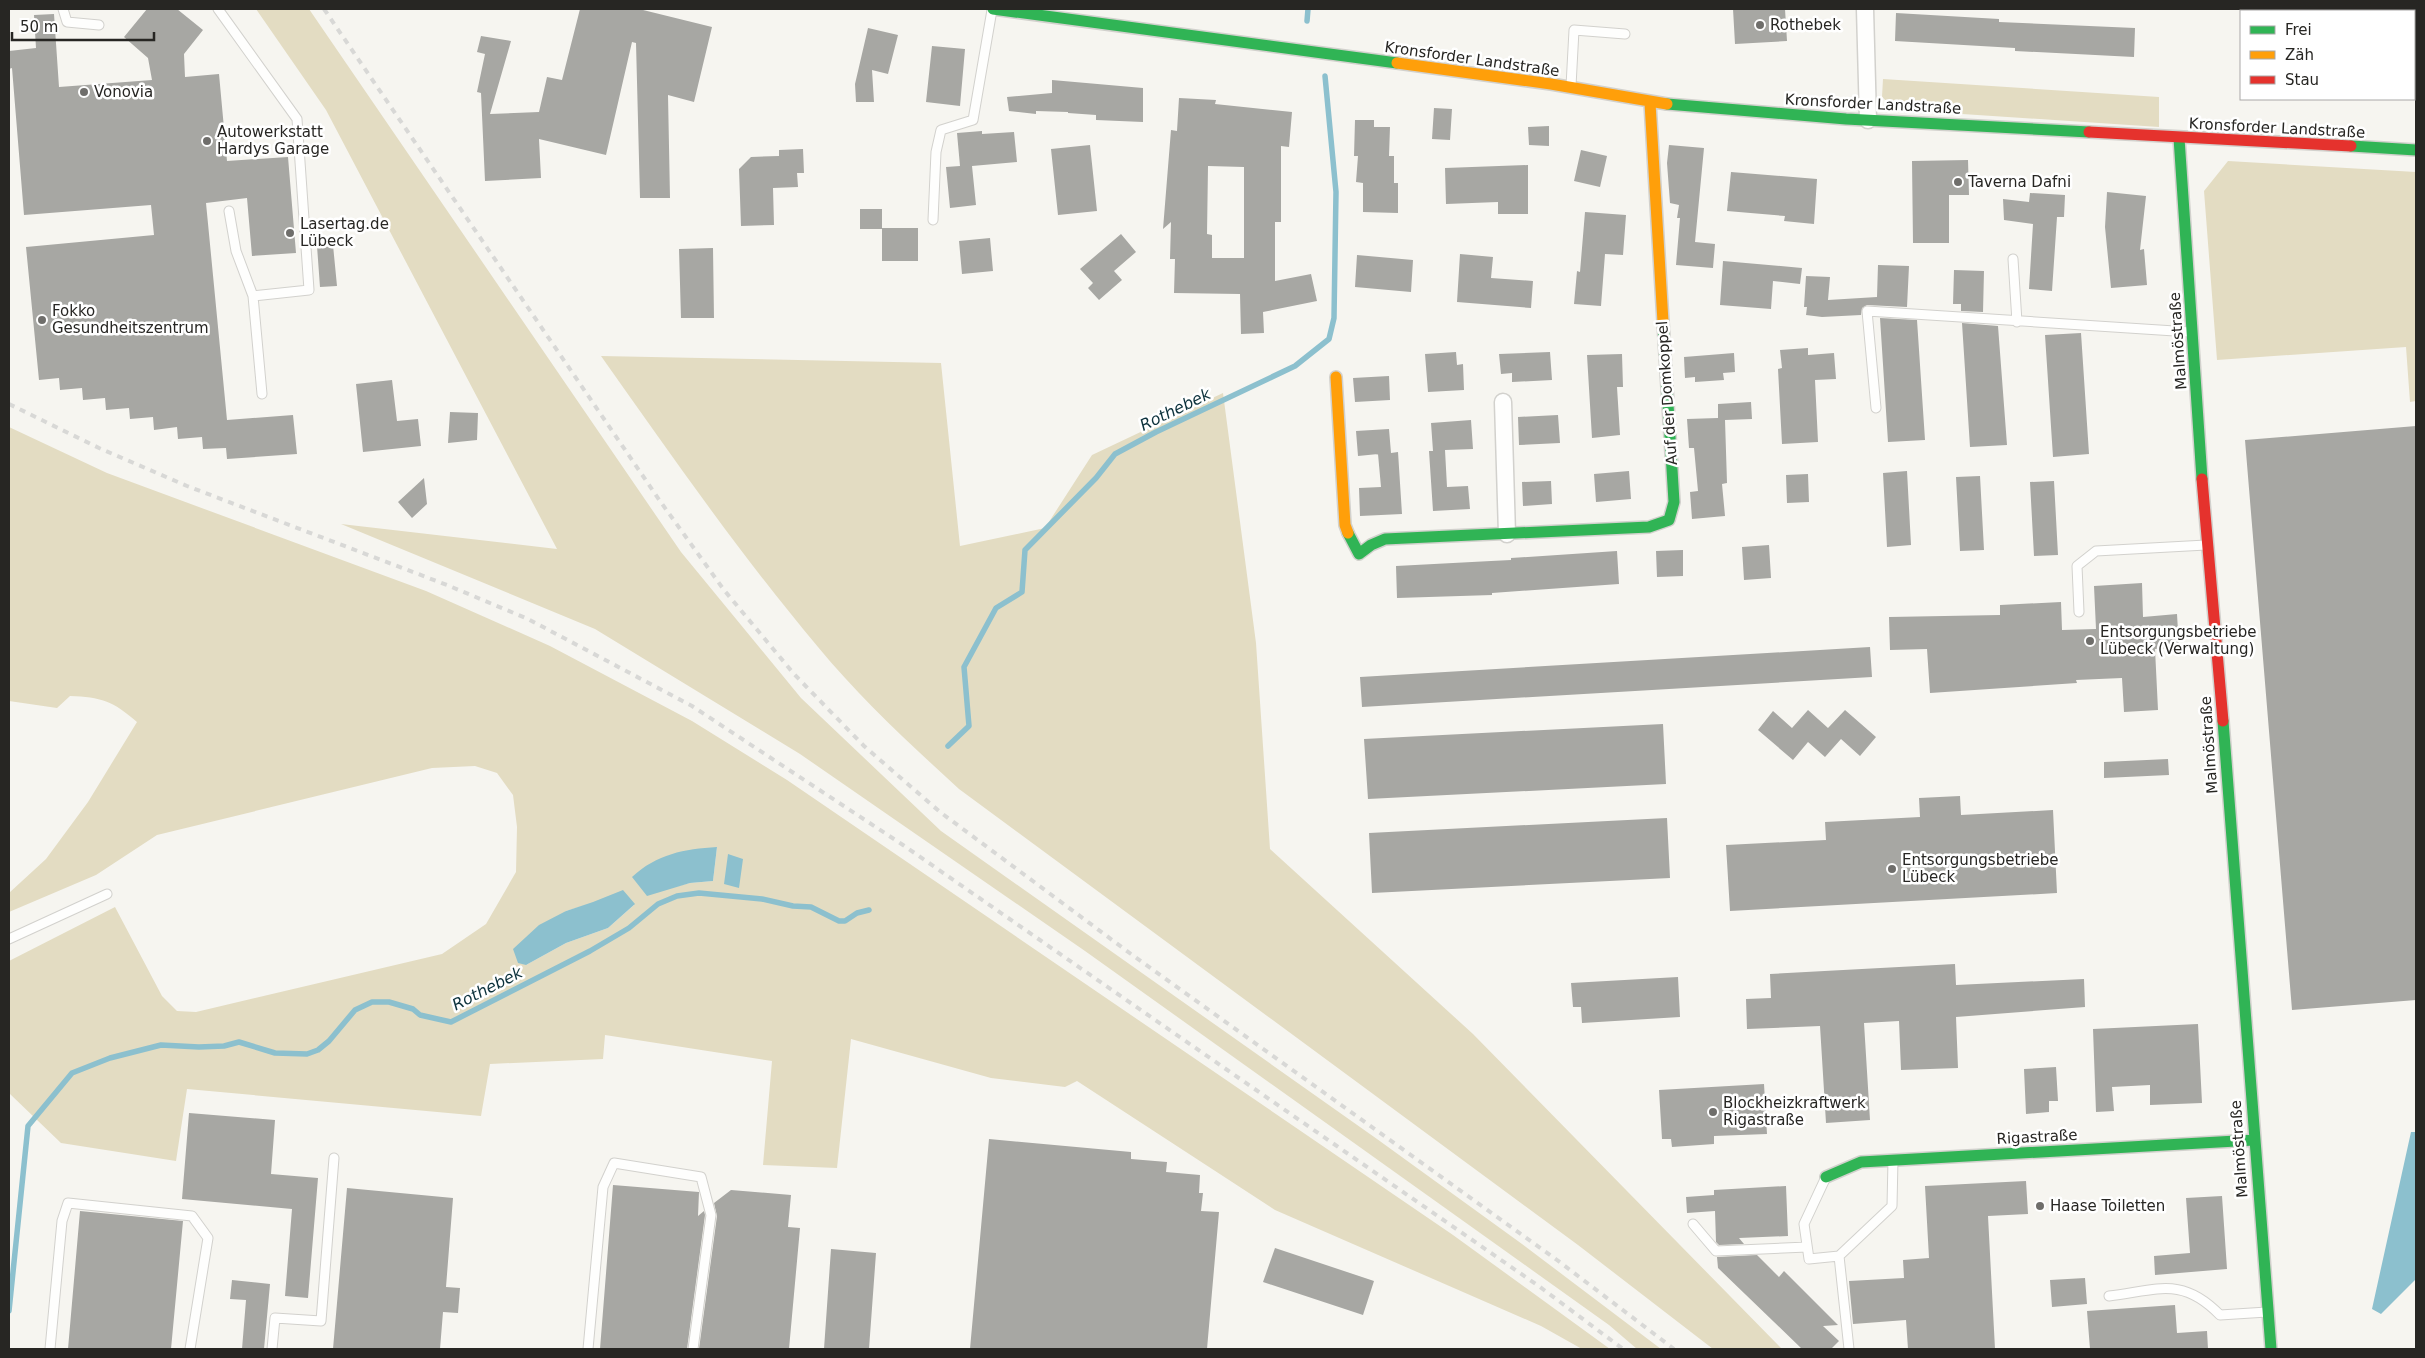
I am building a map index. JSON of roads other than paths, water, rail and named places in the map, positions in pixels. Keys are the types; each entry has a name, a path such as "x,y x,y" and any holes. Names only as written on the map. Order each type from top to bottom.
{"street":[{"name":"Kronsforder Landstraße","path":"993,9 1571,88 1650,103 1868,120 2416,150"},
{"path":"1865,9 1868,120"},
{"name":"Auf der Domkoppel","path":"1336,378 1345,525 1358,554 1370,545 1385,540 1649,527 1669,520 1674,502 1650,103"},
{"name":"Malmöstraße","path":"2179,138 2207,545 2224,732 2270,1349"},
{"path":"1503,402 1507,534"},
{"name":"Rigastraße","path":"1826,1177 1861,1162 2254,1140"}],"lane":[{"path":"63,9 67,22 99,25"},
{"path":"218,9 297,119 309,290 254,296"},
{"path":"933,220 936,152 941,130 973,120 993,9"},
{"path":"1571,88 1574,30 1625,34"},
{"path":"229,211 236,251 254,296 262,394"},
{"path":"2012,259 2017,322"},
{"path":"1876,408 1867,310 2017,322 2193,332"},
{"path":"2079,612 2077,566 2096,551 2207,545"},
{"path":"9,939 107,894"},
{"path":"272,1349 275,1318 321,1321 334,1158"},
{"path":"1826,1177 1804,1224 1809,1259 1839,1256 1892,1206 1893,1160"},
{"path":"588,1349 603,1187 614,1163 701,1176 711,1215 693,1349"},
{"path":"50,1349 62,1221 68,1203 192,1216 208,1238 190,1349"},
{"path":"1693,1224 1716,1251 1807,1247"},
{"path":"1839,1256 1849,1349"},
{"path":"2109,1296 2171,1288 2184,1289 2205,1300 2220,1315 2267,1312"}],"water":[{"path":"717,847 713,881 690,883 647,896 632,877 651,863 672,854 693,849"},
{"path":"728,854 743,859 739,888 724,884"},
{"path":"623,890 635,904 608,928 566,943 526,965 518,963 513,949 539,925 566,911"},
{"path":"2411,1132 2416,1132 2416,1279 2381,1314 2372,1309"}],"waterway":[{"name":"Rothebek","path":"1307,21 1308,9"},
{"name":"Rothebek","path":"948,746 969,726 964,667 996,608 1022,592 1025,550 1096,478 1115,454 1156,432 1295,366 1329,339 1334,318 1336,192 1325,76"},
{"name":"Rothebek","path":"9,1311 28,1126 72,1073 110,1058 161,1045 199,1047 224,1046 239,1042 275,1053 307,1054 318,1050 329,1041 355,1010 372,1002 389,1002 413,1009 420,1015 451,1022 590,951 629,928 658,904 677,896 699,893 762,899 793,906 811,907 839,921 845,921 857,913 869,910"}],"railway":[{"path":"324,9 660,501 724,590 794,674 864,746 940,812 1131,954 1557,1260 1674,1349"},
{"path":"9,404 99,448 187,486 447,585 528,619 692,706 903,845 1540,1287 1623,1349"}],"place":[{"name":"Rothebek","path":"1760,25"},
{"name":"Vonovia","path":"84,92"},
{"name":"Autowerkstatt Hardys Garage","path":"207,141"},
{"name":"Taverna Dafni","path":"1958,182"},
{"name":"Lasertag.de Lübeck","path":"290,233"},
{"name":"Fokko Gesundheitszentrum","path":"42,320"},
{"name":"Entsorgungsbetriebe Lübeck (Verwaltung)","path":"2090,641"},
{"name":"Entsorgungsbetriebe Lübeck","path":"1892,869"},
{"name":"Blockheizkraftwerk Rigastraße","path":"1713,1112"},
{"name":"Haase Toiletten","path":"2040,1206"}]}
